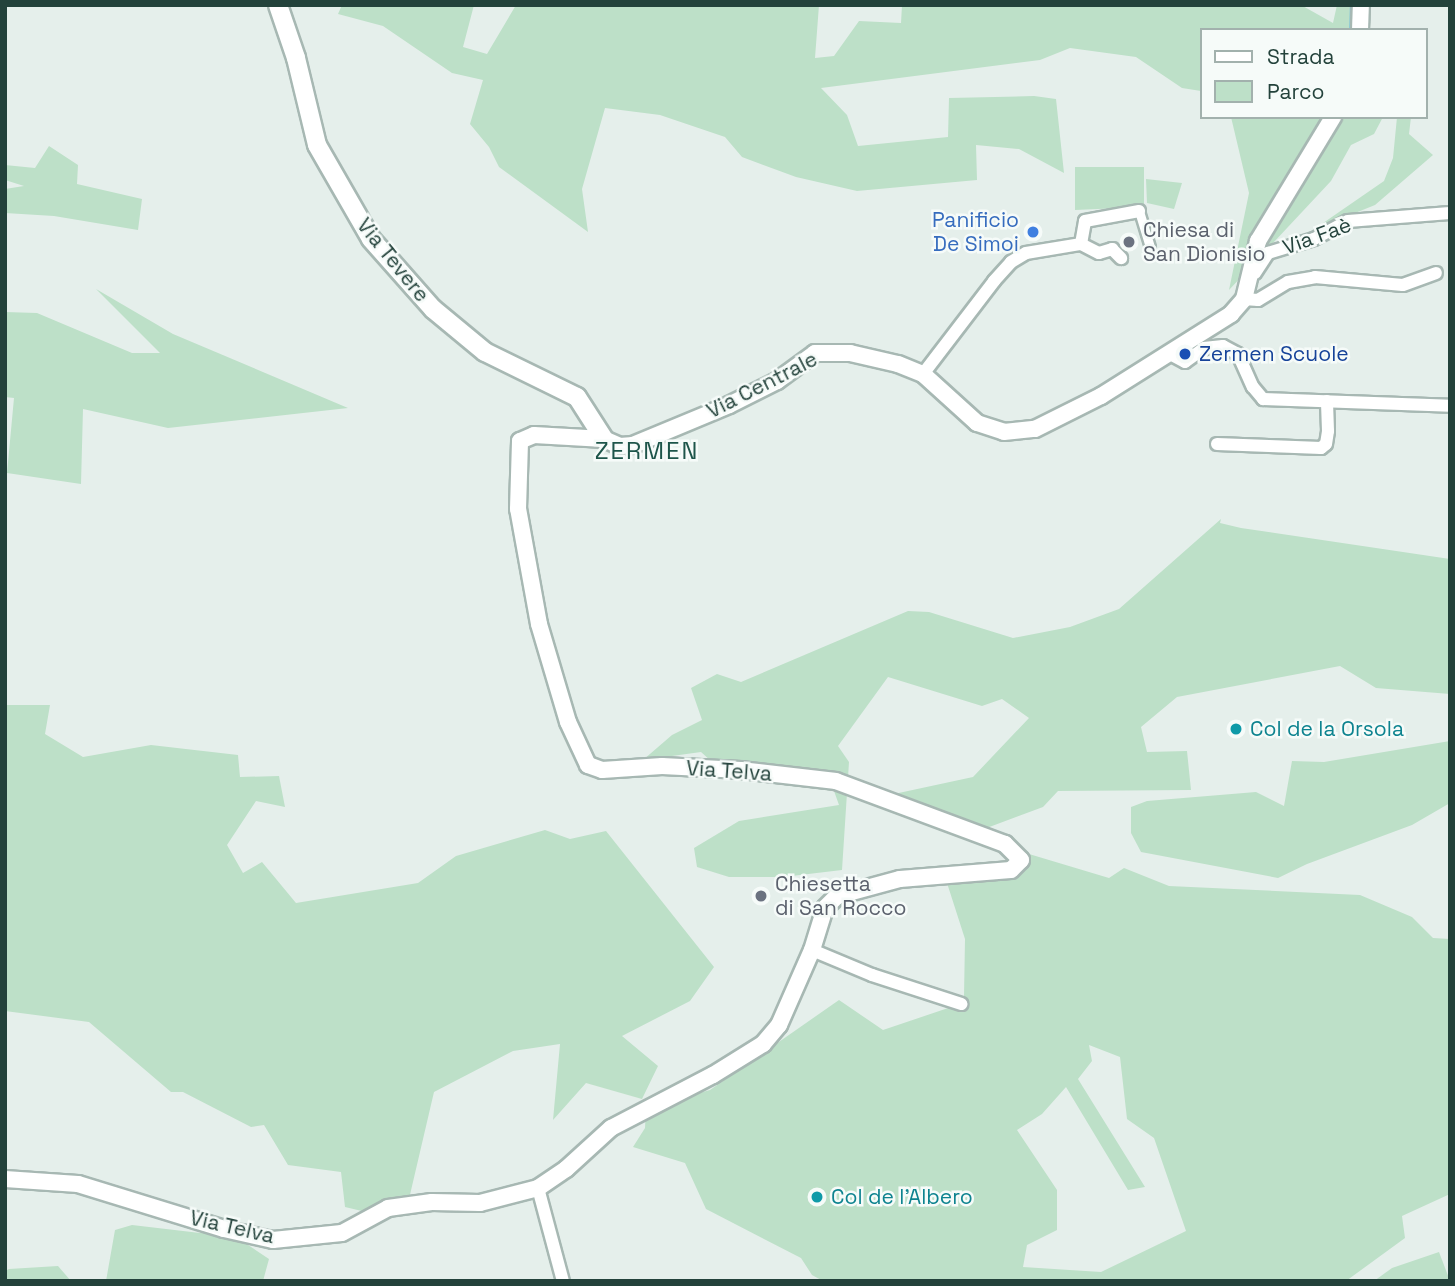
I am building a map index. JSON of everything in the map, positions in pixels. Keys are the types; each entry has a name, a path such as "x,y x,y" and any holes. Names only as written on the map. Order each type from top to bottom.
{"main road":[{"name":"Via Tevere","path":"278,5 296,58 317,145 371,239 433,309 485,352 577,397 604,439"}],"street":[{"path":"1360,28 1361,5"},
{"path":"1245,291 1258,241 1332,119"},
{"path":"1081,244 1085,221 1139,211 1150,247"},
{"name":"Via Faè","path":"1245,291 1252,284 1256,268 1268,253 1314,239 1348,221 1450,213"},
{"path":"923,374 1011,262 1026,253 1081,244 1099,253 1112,249 1121,258"},
{"name":"Via Centrale","path":"604,439 621,446 645,440 729,405 777,381 815,353 850,353 898,364 923,374 977,423 1004,432 1035,429 1101,396 1231,314 1245,291 1258,300 1289,282 1315,277 1404,285 1436,273"},
{"path":"1170,354 1185,362 1204,348 1223,346 1238,355 1253,387 1263,399 1450,406"},
{"path":"1217,444 1321,448 1326,444 1328,401"},
{"name":"Via Telva","path":"5,1179 78,1184 223,1229 273,1240 342,1233 388,1208 432,1202 480,1203 538,1188 566,1169 611,1128 713,1075 763,1044 779,1025 811,950 825,908 838,896 900,879 1011,870 1021,860 1005,844 836,781 741,770 662,766 602,770 588,765 568,722 539,624 523,548 517,499 520,441 526,436 604,439"},
{"path":"811,950 885,979 961,1004"},
{"path":"538,1188 563,1281"}],"green space":[{"path":"342,5 474,5 463,47 487,54 516,5 819,5 815,58 834,56 859,21 901,23 902,5 1301,5 1333,23 1337,5 1361,5 1367,28 1200,28 1200,91 1182,88 1136,57 1070,48 1040,60 821,88 847,115 858,146 948,137 949,98 1034,96 1056,99 1064,173 1019,149 976,145 977,180 857,191 796,177 742,157 725,137 660,115 605,108 582,189 588,232 499,167 489,147 470,124 483,80 452,73 383,26 338,14"},
{"path":"1231,119 1382,119 1374,134 1351,145 1331,181 1229,290 1249,193"},
{"path":"1397,119 1411,119 1409,134 1433,155 1375,205 1313,230 1384,181 1393,158"},
{"path":"49,146 78,165 77,184 142,199 138,230 54,216 5,213 5,189 24,186 5,180 5,165 35,168"},
{"path":"1075,167 1144,167 1144,207 1075,210"},
{"path":"1146,179 1182,183 1174,209 1147,203"},
{"path":"96,289 173,334 348,408 168,428 83,409 81,484 7,473 14,398 5,397 5,312 37,313 132,353 160,353"},
{"path":"1221,519 1220,523 1241,528 1450,559 1450,694 1376,688 1340,666 1177,697 1141,727 1147,752 1187,751 1191,790 1058,791 1043,807 976,832 880,797 973,777 1029,718 1002,699 982,706 888,677 838,746 849,762 842,870 783,877 729,877 697,867 694,848 739,821 839,805 834,791 731,779 701,752 643,760 672,735 702,720 691,688 717,674 741,682 908,611 929,612 1013,638 1070,627 1119,609"},
{"path":"5,705 50,705 45,734 83,757 151,745 238,755 240,777 279,776 285,807 256,801 227,845 243,873 262,862 296,903 418,883 456,856 545,830 570,839 606,831 714,967 690,1001 622,1036 658,1066 642,1099 586,1083 553,1120 560,1044 513,1051 434,1092 409,1199 366,1212 345,1207 341,1172 288,1165 264,1125 251,1127 183,1092 171,1092 89,1022 5,1011"},
{"path":"1450,741 1450,803 1412,825 1307,864 1278,878 1141,852 1131,833 1131,807 1147,801 1256,792 1284,806 1292,761 1324,762"},
{"path":"1029,854 1109,878 1124,868 1169,886 1360,895 1412,917 1433,938 1450,939 1450,1194 1402,1216 1405,1238 1346,1281 823,1281 812,1275 801,1258 706,1209 685,1163 633,1147 645,1128 646,1108 710,1090 839,1000 883,1030 960,1004 964,996 965,939 947,883 1010,875","holes":["1089,1045 1120,1057 1127,1119 1154,1138 1186,1231 1101,1272 1023,1267 1027,1245 1057,1230 1057,1190 1017,1130 1042,1114 1066,1087 1128,1190 1145,1187 1078,1079 1092,1061"]},
{"path":"132,1225 200,1233 224,1229 269,1259 263,1281 106,1281 115,1230"},
{"path":"1439,1252 1450,1281 1374,1281 1392,1268"},
{"path":"58,1266 71,1281 5,1281 5,1271 9,1269"}],"waterway":[{"path":"1351,28 1352,5"}],"place":[{"name":"Panificio De Simoi","path":"1033,232"},
{"name":"Chiesa di San Dionisio","path":"1129,242"},
{"name":"Zermen Scuole","path":"1185,354"},
{"name":"Col de la Orsola","path":"1236,729"},
{"name":"Chiesetta di San Rocco","path":"761,896"},
{"name":"Col de l'Albero","path":"817,1197"}],"district":[{"name":"ZERMEN","path":"647,451"}]}
